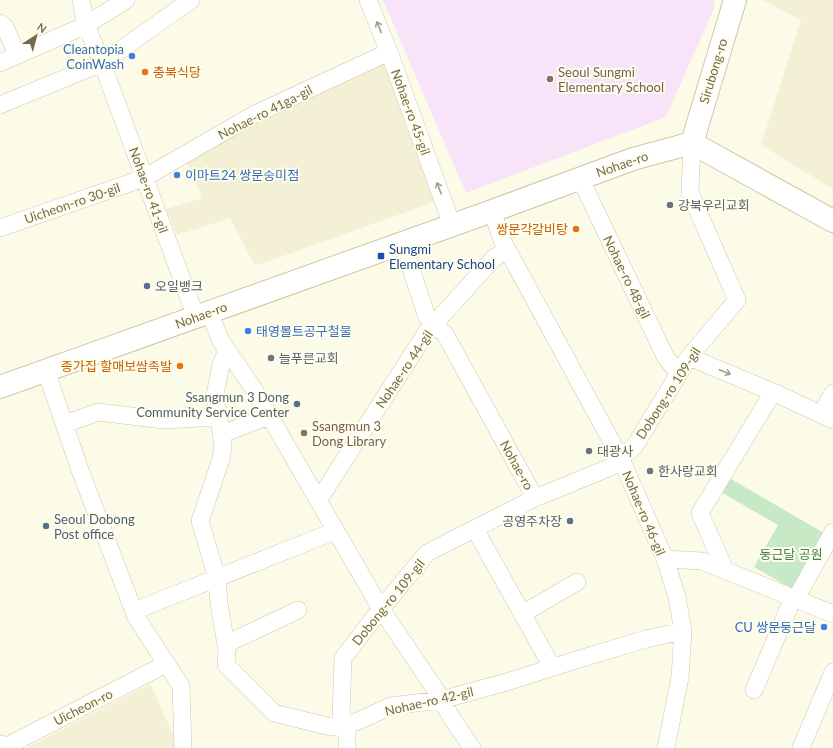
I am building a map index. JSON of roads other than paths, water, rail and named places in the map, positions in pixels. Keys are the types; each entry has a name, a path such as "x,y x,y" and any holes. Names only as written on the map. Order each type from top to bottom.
{"main road":[{"name":"Sirubong-ro","path":"692,142 735,0"},
{"name":"Nohae-ro","path":"0,387 492,211 580,178 634,159 692,142"},
{"path":"692,142 833,221"}],"street":[{"name":"Nohae-ro 41-gil","path":"81,0 86,25 102,63 144,178 202,314"},
{"path":"0,63 86,25 126,0"},
{"path":"0,105 102,63 191,0"},
{"name":"Nohae-ro 45-gil","path":"368,0 389,52 452,225"},
{"path":"0,23 5,27 17,55"},
{"name":"Nohae-ro 41ga-gil","path":"144,178 253,115 389,52"},
{"name":"Dobong-ro 109-gil","path":"347,748 347,732 341,716 343,658 427,553 535,498 611,467 621,459 634,447 689,357 736,300 690,192 692,142"},
{"name":"Uicheon-ro 30-gil","path":"0,228 144,178"},
{"name":"Nohae-ro 48-gil","path":"580,178 666,358 679,373"},
{"name":"Nohae-ro 46-gil","path":"492,211 506,249 621,459 665,560 677,597 683,631 680,677 666,748"},
{"name":"Nohae-ro","path":"402,242 427,317 445,334 535,498"},
{"name":"Nohae-ro 44-gil","path":"318,500 426,333 494,258 506,249"},
{"path":"202,314 255,391 381,609 472,748"},
{"name":"Nohae-ro 42-gil","path":"227,350 221,365 215,395 222,434 223,445 221,459 200,521 217,578 219,604 226,644 226,665 274,712 331,727 344,723 356,722 391,706 441,700 507,682 646,639 683,631"},
{"path":"689,357 773,392 827,417 833,393"},
{"path":"46,371 80,470 136,617 181,686 183,748"},
{"path":"724,570 700,513 773,392"},
{"path":"64,424 98,412 164,420 219,417"},
{"path":"222,434 269,416"},
{"path":"474,529 552,667"},
{"path":"134,611 336,531"},
{"path":"754,690 793,598 798,593 833,532"},
{"path":"665,560 702,561 833,614"},
{"path":"522,614 577,582"},
{"path":"226,644 298,610"},
{"name":"Uicheon-ro","path":"0,744 7,746 166,664"},
{"path":"801,748 833,672"}],"place":[{"name":"Cleantopia CoinWash","path":"132,56"},
{"name":"충북식당","path":"145,72"},
{"name":"Seoul Sungmi Elementary School","path":"550,79"},
{"name":"이마트24 쌍문숭미점","path":"177,175"},
{"name":"강북우리교회","path":"670,205"},
{"name":"쌍문각갈비탕","path":"576,229"},
{"name":"Sungmi Elementary School","path":"381,256"},
{"name":"오일뱅크","path":"147,286"},
{"name":"태영볼트공구철물","path":"248,331"},
{"name":"늘푸른교회","path":"271,358"},
{"name":"종가집 할매보쌈족발","path":"180,366"},
{"name":"Ssangmun 3 Dong Community Service Center","path":"297,404"},
{"name":"Ssangmun 3 Dong Library","path":"304,433"},
{"name":"대광사","path":"589,451"},
{"name":"한사랑교회","path":"650,471"},
{"name":"공영주차장","path":"570,521"},
{"name":"Seoul Dobong Post office","path":"46,526"},
{"name":"CU 쌍문둥근달","path":"824,627"}],"park label":[{"name":"둥근달 공원","path":"791,554"}]}
